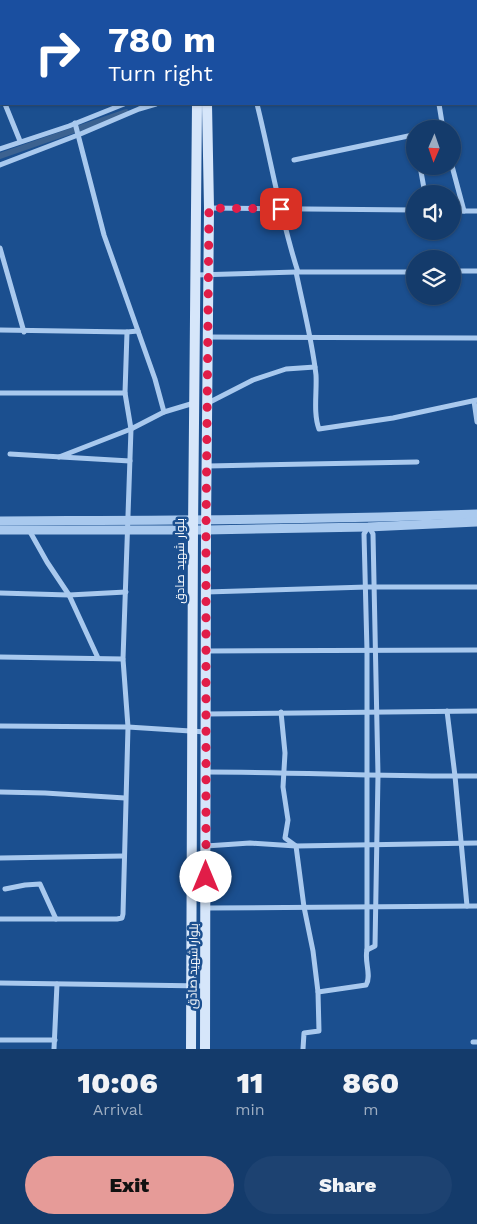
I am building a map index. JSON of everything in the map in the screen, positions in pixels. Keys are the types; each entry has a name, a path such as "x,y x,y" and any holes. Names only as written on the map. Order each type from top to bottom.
{"main road":[{"name":"بلوار شهید صادق","path":"191,1049 197,105"},
{"name":"بلوار شهید صادق","path":"205,1049 209,208 207,105"}],"street":[{"path":"5,105 20,141"},
{"path":"0,149 75,124 122,105"},
{"path":"0,165 153,105"},
{"path":"257,105 286,235 297,272 310,337 315,367 319,429 393,418 475,400 477,422"},
{"path":"439,105 442,120"},
{"path":"75,124 104,235 155,379 164,412"},
{"path":"294,160 406,136"},
{"path":"454,175 464,211 477,211"},
{"path":"209,208 406,210"},
{"path":"0,248 24,332"},
{"path":"461,271 477,271"},
{"path":"195,275 297,272 406,272"},
{"path":"0,330 24,332 138,331"},
{"path":"0,919 122,918 123,914 128,727 123,659 131,429 125,394 127,332"},
{"path":"208,337 477,338"},
{"path":"207,403 253,380 286,369 315,367"},
{"path":"0,393 125,394"},
{"path":"59,457 131,429 164,412 194,403"},
{"path":"10,454 130,461"},
{"path":"208,466 417,462"},
{"path":"368,522 477,514"},
{"path":"0,521 128,520 193,526"},
{"path":"318,992 368,984 365,956 367,950 368,712 367,587 364,534 368,522"},
{"path":"367,950 375,946 378,844 374,534 368,522"},
{"path":"0,530 128,530 206,525 477,522"},
{"path":"29,530 69,595 98,658"},
{"path":"206,592 367,587 477,588"},
{"path":"0,593 69,595 126,592"},
{"path":"206,651 477,650"},
{"path":"0,657 123,659"},
{"path":"447,711 467,906"},
{"path":"206,714 477,711"},
{"path":"281,712 285,753 283,788 288,820 285,838 296,846 318,992 319,1031 304,1033 303,1049"},
{"path":"0,726 128,727 206,732"},
{"path":"206,772 477,776"},
{"path":"0,792 125,798"},
{"path":"206,846 250,844 296,846 477,843"},
{"path":"0,858 124,856"},
{"path":"5,890 25,885 40,884 56,919"},
{"path":"206,908 477,906"},
{"path":"0,983 205,986"},
{"path":"54,1049 57,984"},
{"path":"0,1040 55,1040"}],"waterway":[{"path":"0,156 126,112"}],"route":[{"path":"206,877 206,530 209,208 281,209"}]}
